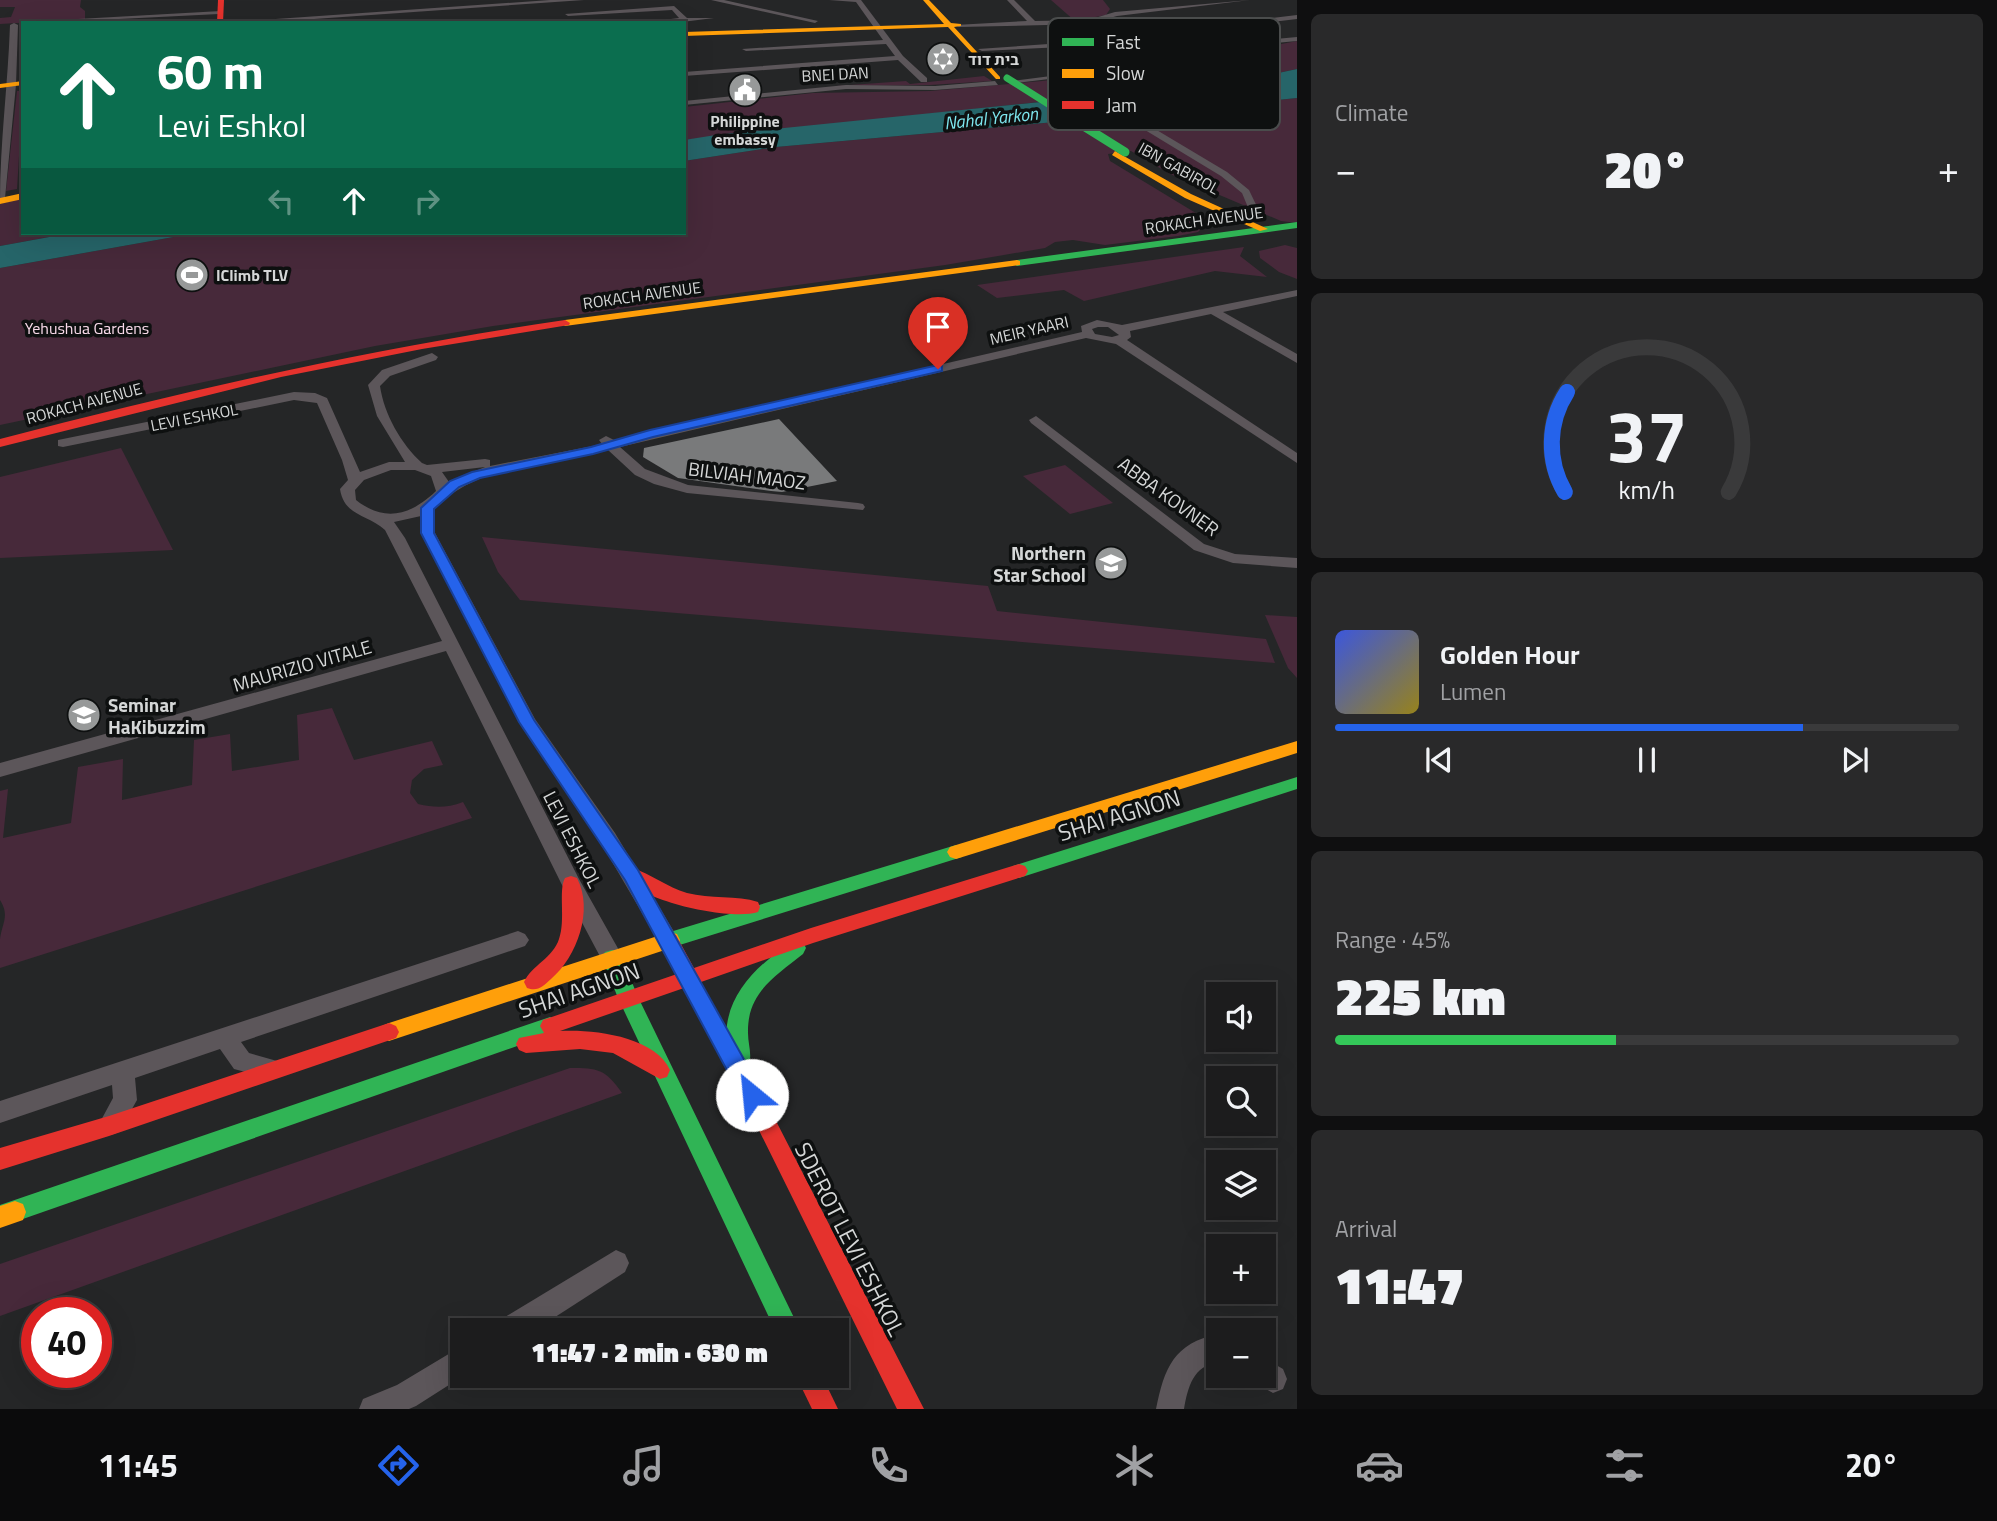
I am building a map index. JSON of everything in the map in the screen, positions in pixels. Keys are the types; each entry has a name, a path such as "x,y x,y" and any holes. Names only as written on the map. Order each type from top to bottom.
{"main road":[{"path":"236,21 237,0"},
{"name":"IBN GABIROL","path":"926,0 1001,81 1048,109"},
{"name":"IBN GABIROL","path":"938,0 949,23 982,49 1001,81"},
{"path":"686,27 729,32 809,25 949,23"},
{"name":"IBN GABIROL","path":"1082,130 1205,204 1264,230 1294,234"},
{"name":"IBN GABIROL","path":"1120,153 1188,188 1256,215 1294,234"},
{"path":"1205,204 1221,215 1225,223 1222,229 1206,238"},
{"name":"ROKACH AVENUE","path":"0,445 165,399 479,335 1264,230"},
{"name":"ROKACH AVENUE","path":"0,445 432,357 1294,234"},
{"path":"0,457 371,369"},
{"path":"0,433 165,399"},
{"name":"SHAI AGNON","path":"0,1159 109,1126 612,958 1297,747"},
{"name":"SHAI AGNON","path":"5,1215 472,1051 811,936 1297,783"},
{"path":"632,875 650,888 681,903 728,908 784,906"},
{"path":"523,988 544,976 569,940 575,919 571,883"},
{"path":"752,1095 738,1046 736,1017 742,1002 770,968 811,936"},
{"name":"SDEROT LEVI ESHKOL","path":"669,941 752,1095 911,1409"},
{"path":"612,958 628,998 782,1318"},
{"path":"472,1051 585,1038 605,1040 640,1053 667,1079"},
{"path":"815,1388 825,1409"}],"street":[{"path":"408,0 413,21"},
{"path":"252,21 480,3 581,0"},
{"path":"714,0 809,25"},
{"path":"832,0 858,0 900,58 924,80"},
{"path":"1010,0 1033,23"},
{"path":"1182,0 1191,5"},
{"path":"1094,18 1113,13 1247,0"},
{"path":"560,1 572,21"},
{"path":"480,3 485,14"},
{"path":"568,14 674,8 681,21"},
{"path":"99,21 156,19 220,12"},
{"path":"1113,13 1119,18"},
{"path":"686,26 711,18"},
{"path":"949,23 1048,23"},
{"path":"0,26 18,24 4,135 6,197"},
{"path":"729,32 753,55"},
{"path":"746,49 888,42"},
{"path":"982,49 1048,47"},
{"path":"686,74 764,64 900,58"},
{"path":"686,63 695,73"},
{"name":"BNEI DAN","path":"686,104 828,90 928,89 1048,78"},
{"path":"1150,130 1175,143 1246,192 1256,215"},
{"path":"1119,334 1212,310 1296,293"},
{"path":"1212,310 1297,359"},
{"name":"MEIR YAARI","path":"428,508 443,492 464,479 539,457 1087,334 1085,328 1097,323 1119,334"},
{"path":"1119,334 1297,459"},
{"path":"432,357 386,373 374,385 377,398 401,449 441,479 443,492"},
{"name":"LEVI ESHKOL","path":"62,443 294,396 309,396 323,401 355,480 347,496 349,503 366,514 379,517 391,527 398,538 571,883 612,958"},
{"name":"ABBA KOVNER","path":"1036,420 1199,547 1233,558 1297,563"},
{"name":"BILVIAH MAOZ","path":"608,442 640,472 687,489 858,506"},
{"name":"MEIR YAARI","path":"355,480 376,469 460,467 539,457"},
{"path":"379,517 405,516 428,508"},
{"name":"LEVI ESHKOL","path":"428,508 428,533 527,722 632,875 669,941"},
{"name":"MAURIZIO VITALE","path":"0,770 452,644"},
{"path":"0,1112 518,940"},
{"path":"225,1038 242,1062 263,1068 286,1067"},
{"path":"109,1126 117,1118 125,1100 123,1073"},
{"path":"529,1318 616,1263"},
{"path":"1170,1409 1174,1381 1190,1359 1206,1349"},
{"path":"373,1409 406,1396 450,1368"}],"green space":[{"path":"0,0 81,0 80,7 85,11 85,19 0,24 0,18 11,17 15,7 0,7"},
{"path":"1051,0 1103,0 1110,9 1106,15 1072,18"},
{"path":"1297,41 1297,69 1280,73 1280,44"},
{"path":"984,76 992,81 930,85 836,86 906,81 910,84"},
{"path":"1048,80 1048,101 686,140 686,107 813,93 930,91"},
{"path":"17,91 21,91 17,189 6,191"},
{"name":"Yehushua Gardens","path":"1297,98 1297,223 1281,221 1170,174 1131,151 1108,154 1110,161 1209,221 1198,232 1178,236 1105,245 1073,240 1055,242 1045,248 945,265 493,326 375,346 0,425 0,268 185,235 686,235 686,161 776,147 1048,123 1048,130 1280,130 1280,100"},
{"path":"21,199 21,235 60,235 0,246 0,204"},
{"path":"1285,245 1297,248 1297,279 1279,272 1260,258 1259,251"},
{"path":"1244,247 1240,256 1267,277 1215,271 1084,301 1064,290 997,298 977,285"},
{"path":"121,448 173,550 0,558 0,477"},
{"path":"1065,465 1113,503 1070,514 1023,476"},
{"path":"482,537 988,586 997,611 1266,639 1275,663 520,600 498,572"},
{"path":"1265,615 1297,617 1297,678 1288,668"},
{"path":"332,708 354,760 432,741 443,765 424,769 412,780 410,793 418,804 435,807 463,802 472,818 0,968 0,939 5,915 0,900 0,791 8,789 3,838 71,823 78,767 123,759 122,800 192,785 194,740 230,734 232,771 299,760 297,715"},
{"path":"570,1068 600,1072 611,1079 622,1093 53,1297 21,1297 21,1308 0,1316 0,1264"}],"water":[{"path":"1297,69 1297,98 1280,100 1280,73"},
{"name":"Nahal Yarkon","path":"1048,101 1048,123 776,147 686,161 686,140"},
{"path":"60,235 185,235 0,268 0,246"}],"building":[{"path":"779,419 837,481 782,492 771,491 678,478 643,457 644,448"}],"traffic: fast":[{"path":"1007,78 1048,104"},
{"path":"1090,130 1125,152"},
{"path":"1017,263 1297,225"},
{"path":"1019,871 1297,783"},
{"path":"670,940 956,852"},
{"path":"741,1060 737,1039 740,1007 755,983 796,948"},
{"path":"612,958 628,998 782,1318"},
{"path":"0,1216 550,1026"}],"traffic: slow":[{"path":"926,0 998,78"},
{"path":"686,34 959,25"},
{"path":"0,86 21,83"},
{"path":"1115,153 1188,196 1263,229"},
{"path":"0,201 21,196"},
{"path":"565,323 1017,263"},
{"path":"956,852 1297,747"},
{"path":"389,1032 670,940"},
{"path":"0,1217 15,1212"}],"traffic: jam":[{"path":"220,21 221,0"},
{"path":"0,443 140,407 351,359 565,323"},
{"path":"550,1026 811,936 1019,871"},
{"path":"632,875 660,891 688,901 718,906 751,907"},
{"path":"534,982 556,961 569,939 573,913 571,883"},
{"path":"669,941 752,1095 911,1409"},
{"path":"0,1159 109,1126 389,1032"},
{"path":"526,1044 563,1040 613,1043 645,1058 660,1070"},
{"path":"815,1388 825,1409"}],"place":[{"name":"בית דוד","path":"943,59"},
{"name":"Philippine embassy","path":"745,90"},
{"name":"IClimb TLV","path":"192,275"},
{"name":"Northern Star School","path":"1111,563"},
{"name":"Seminar HaKibuzzim","path":"84,715"}],"route":[{"path":"752,1095 632,875 527,722 428,533 428,508 454,484 476,475 938,369"}]}
